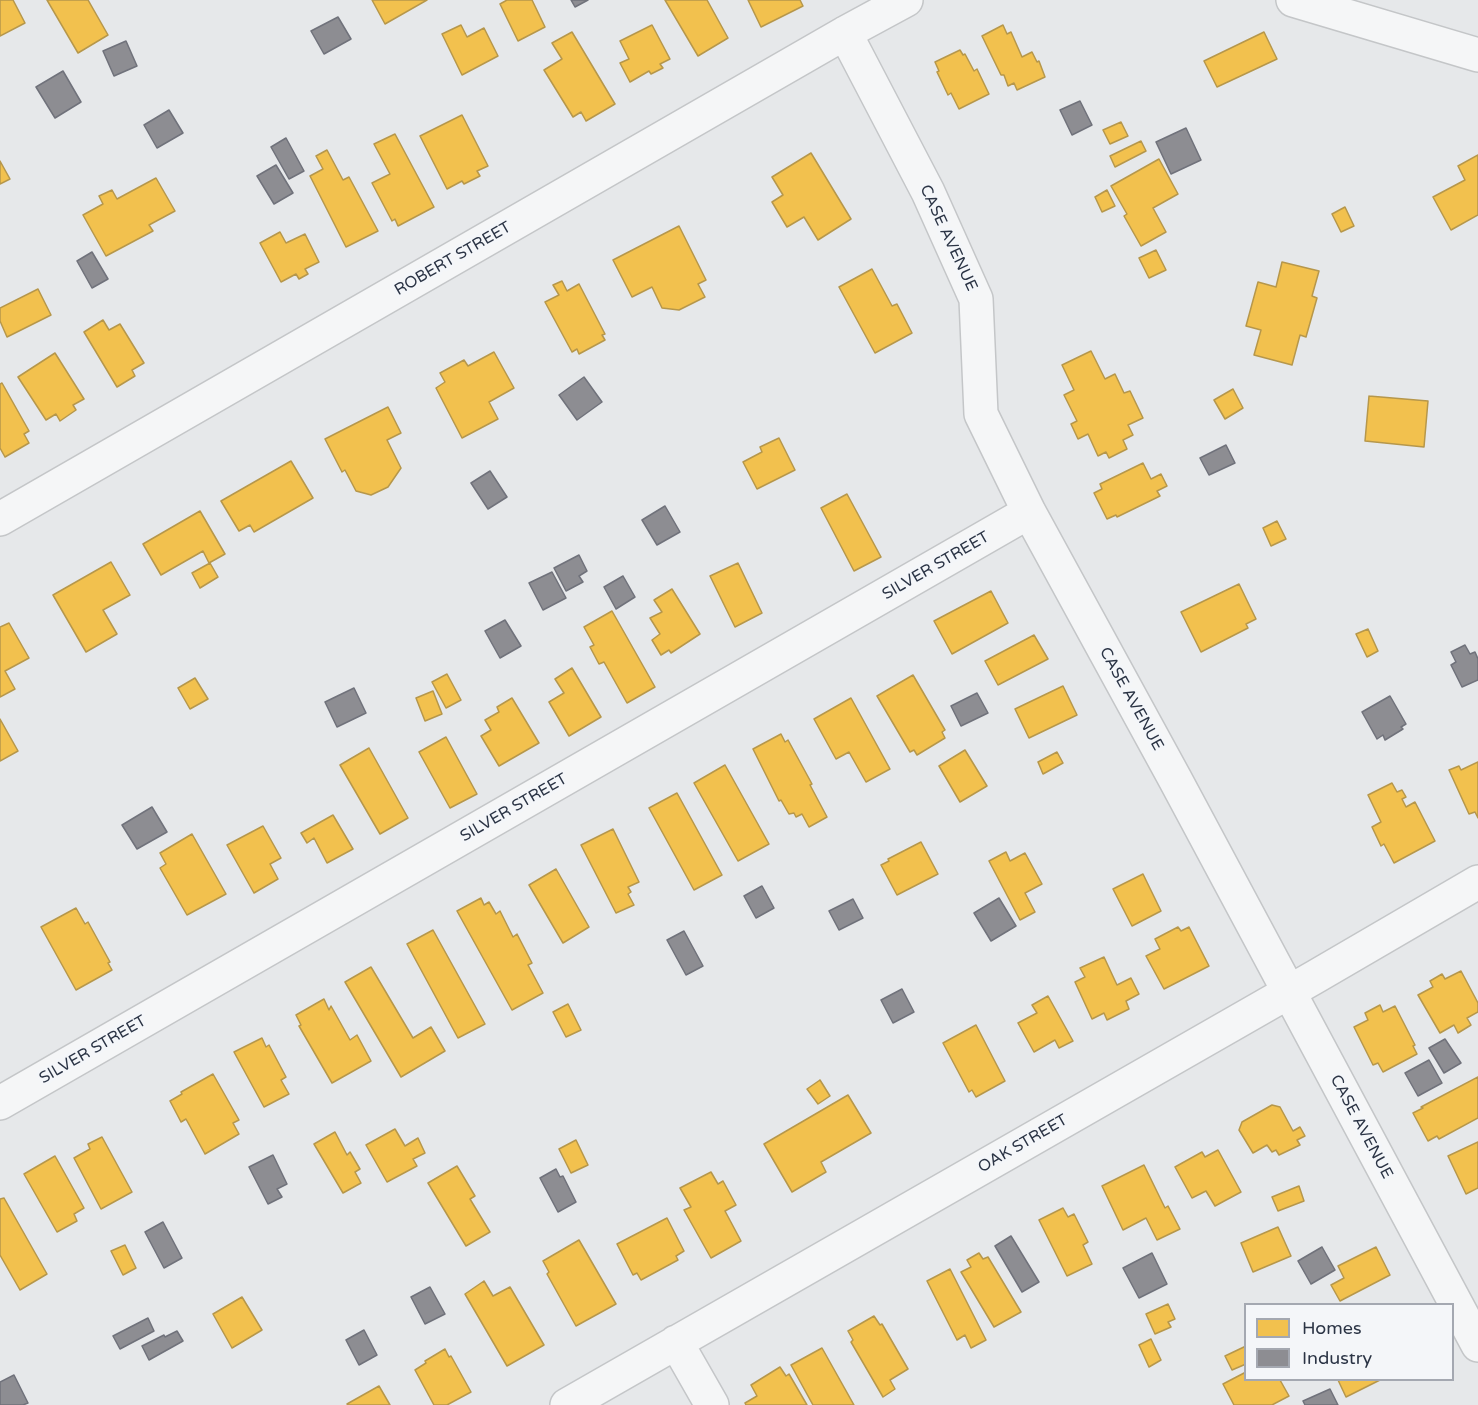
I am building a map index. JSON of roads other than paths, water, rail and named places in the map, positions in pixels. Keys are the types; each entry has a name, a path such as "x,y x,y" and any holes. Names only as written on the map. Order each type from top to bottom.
{"street":[{"name":"ROBERT STREET","path":"0,519 906,0"},
{"path":"1293,0 1478,55"},
{"name":"CASE AVENUE","path":"845,33 928,192 976,299 981,414 1029,513 1175,779 1478,1345"},
{"name":"SILVER STREET","path":"0,1103 1029,513"},
{"name":"OAK STREET","path":"567,1405 1478,882"},
{"path":"676,1342 712,1405"}]}
